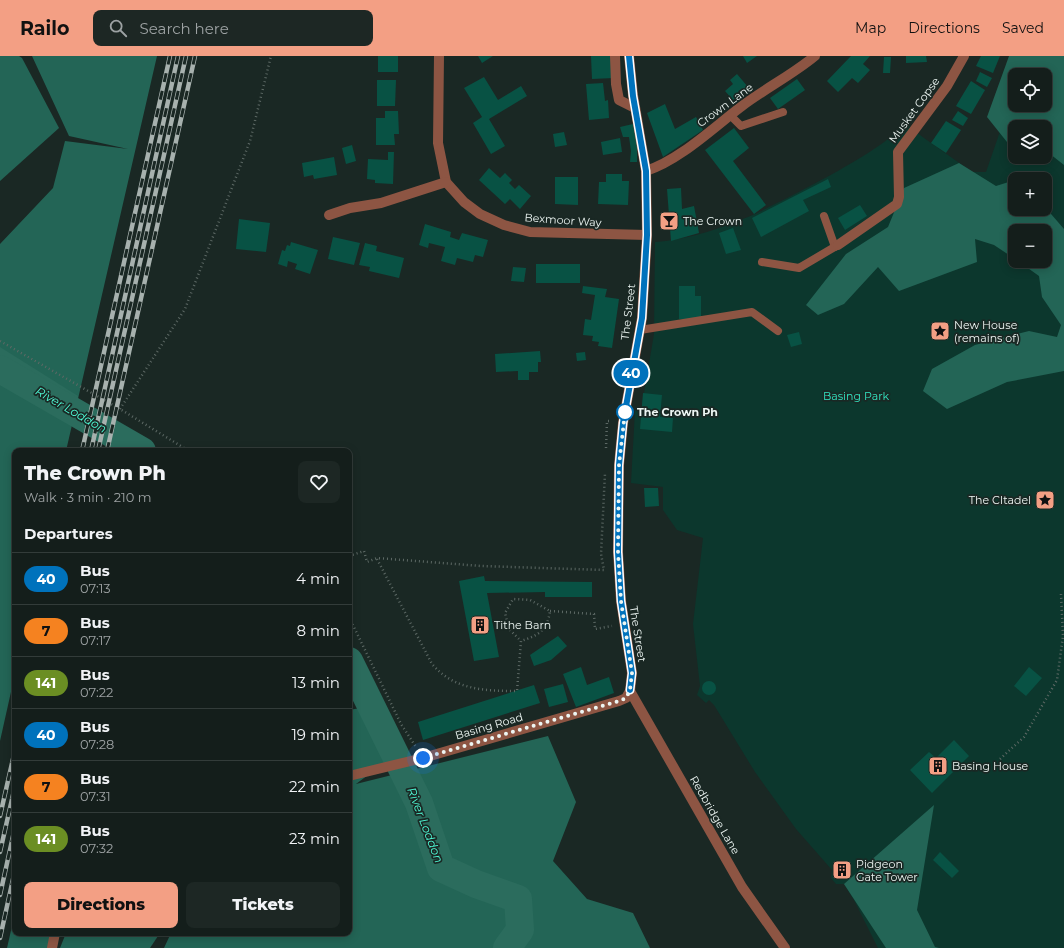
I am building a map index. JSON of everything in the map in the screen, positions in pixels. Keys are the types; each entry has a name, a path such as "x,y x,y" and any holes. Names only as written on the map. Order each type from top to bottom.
{"street":[{"path":"329,215 350,208 381,203 446,182 438,143 439,56"},
{"path":"615,56 616,84 619,100 636,108"},
{"name":"The Street","path":"629,56 646,171 647,235 642,318 623,423 619,465 618,552 625,624 632,673 630,690"},
{"name":"Crown Lane","path":"646,171 665,162 730,115 795,72 815,56"},
{"name":"Musket Copse","path":"836,246 897,204 899,197 898,152 946,86 964,56"},
{"name":"Bexmoor Way","path":"446,182 464,202 480,214 510,227 530,232 647,235"},
{"name":"Basing Road","path":"352,775 385,768 619,701 626,698 630,690"},
{"name":"Redbridge Lane","path":"630,690 742,887 785,948"},
{"path":"52,948 54,936"}],"lane":[{"path":"730,115 741,126 783,112"},
{"path":"762,262 799,268 836,246 824,216"},
{"path":"640,330 752,312 778,331"}],"path":[{"path":"120,409 185,309 250,141 271,56"},
{"path":"0,341 120,409 184,448"},
{"path":"606,456 607,421 623,423"},
{"path":"352,555 364,551 367,562 377,558 481,566 604,570 601,554 605,470"},
{"path":"377,558 432,664 441,674 455,683 499,691 517,691 521,641 509,629 505,613 513,600 530,600 550,611 594,614 595,629 625,624"},
{"path":"1000,759 1024,737 1057,680 1063,636 1061,594"},
{"path":"521,641 539,635 548,622 550,611"},
{"path":"352,623 419,758"}],"green space":[{"name":"Basing Park","path":"1064,56 1064,948 878,948 854,900 844,884 836,884 831,878 832,870 796,829 755,772 714,705 709,700 706,703 697,695 700,686 693,624 703,538 677,530 663,510 663,487 631,483 635,410 641,411 654,334 655,242 693,236 731,224 755,214 811,186 882,144 897,132 903,122 972,172 986,172 1008,108 1008,112 1052,112 1052,68"}],"shaded area":[{"path":"0,56 19,56 22,58 59,128 0,181"},
{"path":"32,56 157,56 67,448 12,448 12,687 0,741 0,244 53,188 65,141 128,149 69,136"},
{"path":"1009,56 1064,56 1064,165 1052,156 1052,120 1008,120 1008,143 987,117"},
{"path":"959,163 996,186 1008,182 1008,216 1052,215 1064,229 1064,371 1007,382 947,409 923,391 932,369 975,345 1029,331 1057,337 1061,325 1042,297 1039,276 1028,268 1052,268 1052,224 1008,224 1008,254 994,245 975,239 977,262 899,291 878,267 844,304 818,315 806,305 846,254 888,227 904,188"},
{"path":"366,707 392,757 356,784 548,736 576,802 553,861 587,899 633,913 650,948 164,948 170,936 352,936 352,709"},
{"path":"934,805 917,910 935,947 939,948 886,948 844,884"},
{"path":"12,926 12,936 53,936 50,948 7,948"},
{"path":"65,936 158,936 150,948 60,948"}],"water":[{"path":"0,347 78,396 74,417 20,387 0,372"}],"building":[{"path":"378,56 398,56 398,72 378,72"},
{"path":"478,56 493,56 482,63"},
{"path":"591,56 613,56 614,78 592,79"},
{"path":"743,56 757,56 747,63"},
{"path":"851,56 870,56 863,64 870,70 858,83 852,78 838,92 827,81"},
{"path":"906,56 926,56 927,62 906,63"},
{"path":"981,56 1000,56 993,73 976,66"},
{"path":"884,57 891,57 890,73 883,73"},
{"path":"980,72 992,78 987,87 976,81"},
{"path":"737,74 748,87 733,100 725,91 733,84 730,80"},
{"path":"484,77 498,100 521,86 527,96 489,119 505,146 491,154 473,123 482,117 464,88"},
{"path":"797,79 805,90 778,109 770,98"},
{"path":"377,80 396,80 395,106 377,106"},
{"path":"971,81 985,90 971,114 956,106"},
{"path":"603,83 605,101 608,100 609,118 589,120 586,84"},
{"path":"665,104 675,129 696,117 703,130 663,157 647,113"},
{"path":"385,111 398,111 399,134 394,134 395,145 376,145 376,118 385,118"},
{"path":"958,111 968,118 963,126 952,120"},
{"path":"946,121 961,130 946,153 931,143"},
{"path":"633,124 637,143 637,162 630,162 631,151 629,137 623,137 620,127"},
{"path":"734,128 749,148 733,161 766,205 754,214 705,150"},
{"path":"564,132 567,145 555,147 553,134"},
{"path":"620,138 622,152 603,155 601,142"},
{"path":"352,145 356,161 346,164 342,148"},
{"path":"388,152 394,152 393,184 375,183 375,180 367,179 368,159 388,160"},
{"path":"334,157 337,175 314,179 313,175 304,177 302,163"},
{"path":"489,168 500,178 505,173 512,180 509,183 515,189 519,185 531,196 520,209 510,199 505,204 479,180"},
{"path":"606,174 622,174 622,181 629,181 628,205 598,204 599,182 606,182"},
{"path":"555,177 578,177 578,205 555,204"},
{"path":"828,179 831,187 803,200 809,211 761,237 752,218"},
{"path":"681,188 682,209 694,206 699,233 671,241 667,189"},
{"path":"860,205 867,216 845,230 838,218"},
{"path":"239,219 270,223 266,252 236,249"},
{"path":"425,224 451,232 450,237 459,240 462,233 488,240 483,257 475,255 473,262 457,258 455,265 441,261 445,247 429,243 428,248 419,245"},
{"path":"733,228 741,250 726,254 719,233"},
{"path":"333,237 360,243 354,265 328,259"},
{"path":"291,242 318,250 310,274 295,269 297,264 288,261 287,267 278,264 282,250 285,251 287,245 290,246"},
{"path":"365,243 377,246 376,251 404,258 399,278 369,271 370,267 359,265"},
{"path":"536,264 580,264 580,283 536,283"},
{"path":"513,267 526,268 524,282 511,281"},
{"path":"583,286 607,289 605,297 619,299 612,348 598,346 599,342 592,341 593,336 583,335 585,319 591,320 595,295 582,293"},
{"path":"679,286 695,286 695,296 701,296 701,320 679,319"},
{"path":"799,332 802,344 791,347 787,335"},
{"path":"540,351 541,362 538,362 538,372 529,372 529,380 518,380 518,371 496,372 495,354"},
{"path":"585,352 586,360 577,361 576,353"},
{"path":"643,393 662,395 660,417 673,418 672,432 640,429"},
{"path":"644,488 658,488 659,506 645,507"},
{"name":"Tithe Barn","path":"484,576 485,581 592,582 592,597 545,597 545,592 487,593 499,657 474,661 459,581"},
{"path":"558,636 567,646 551,660 534,666 530,655"},
{"path":"581,667 587,685 609,677 614,693 576,707 563,674"},
{"path":"1029,667 1042,678 1026,696 1014,686"},
{"path":"706,681 712,681 716,685 716,691 712,695 706,695 702,691 702,685"},
{"path":"563,684 568,702 549,707 544,689"},
{"path":"534,685 540,703 423,740 418,722"},
{"name":"Basing House","path":"954,740 969,756 932,793 910,770 929,752 936,758"},
{"path":"940,852 959,871 952,878 933,860"},
{"name":"Pidgeon Gate Tower","path":"839,863 845,863 849,867 849,873 845,877 839,877 835,873 835,867"}],"waterway":[{"name":"River Loddon","path":"0,369 137,448"},
{"name":"River Loddon","path":"352,667 419,803 441,868 476,884 518,899 520,930 507,948"}],"railway":[{"path":"83,448 170,56"},
{"path":"92,448 178,56"},
{"path":"99,448 186,56"},
{"path":"108,448 195,56"},
{"path":"0,816 12,763"},
{"path":"0,852 12,799"},
{"path":"0,895 12,841"},
{"path":"0,938 12,884"}],"bus line":[{"name":"40","path":"629,56 633,96 646,171 647,235 642,318 623,423 619,465 618,552 621,601 632,673 630,690"}],"place":[{"name":"The Crown","path":"669,221"},
{"name":"New House (remains of)","path":"940,331"},
{"name":"The Crown Ph","path":"625,412"},
{"name":"The CItadel","path":"1045,500"},
{"name":"Tithe Barn","path":"480,625"},
{"name":"Basing House","path":"938,766"},
{"name":"Pidgeon Gate Tower","path":"842,870"}],"route":[{"path":"423,758 626,698 630,690 632,673 621,601 618,552 619,465 625,412"}]}
